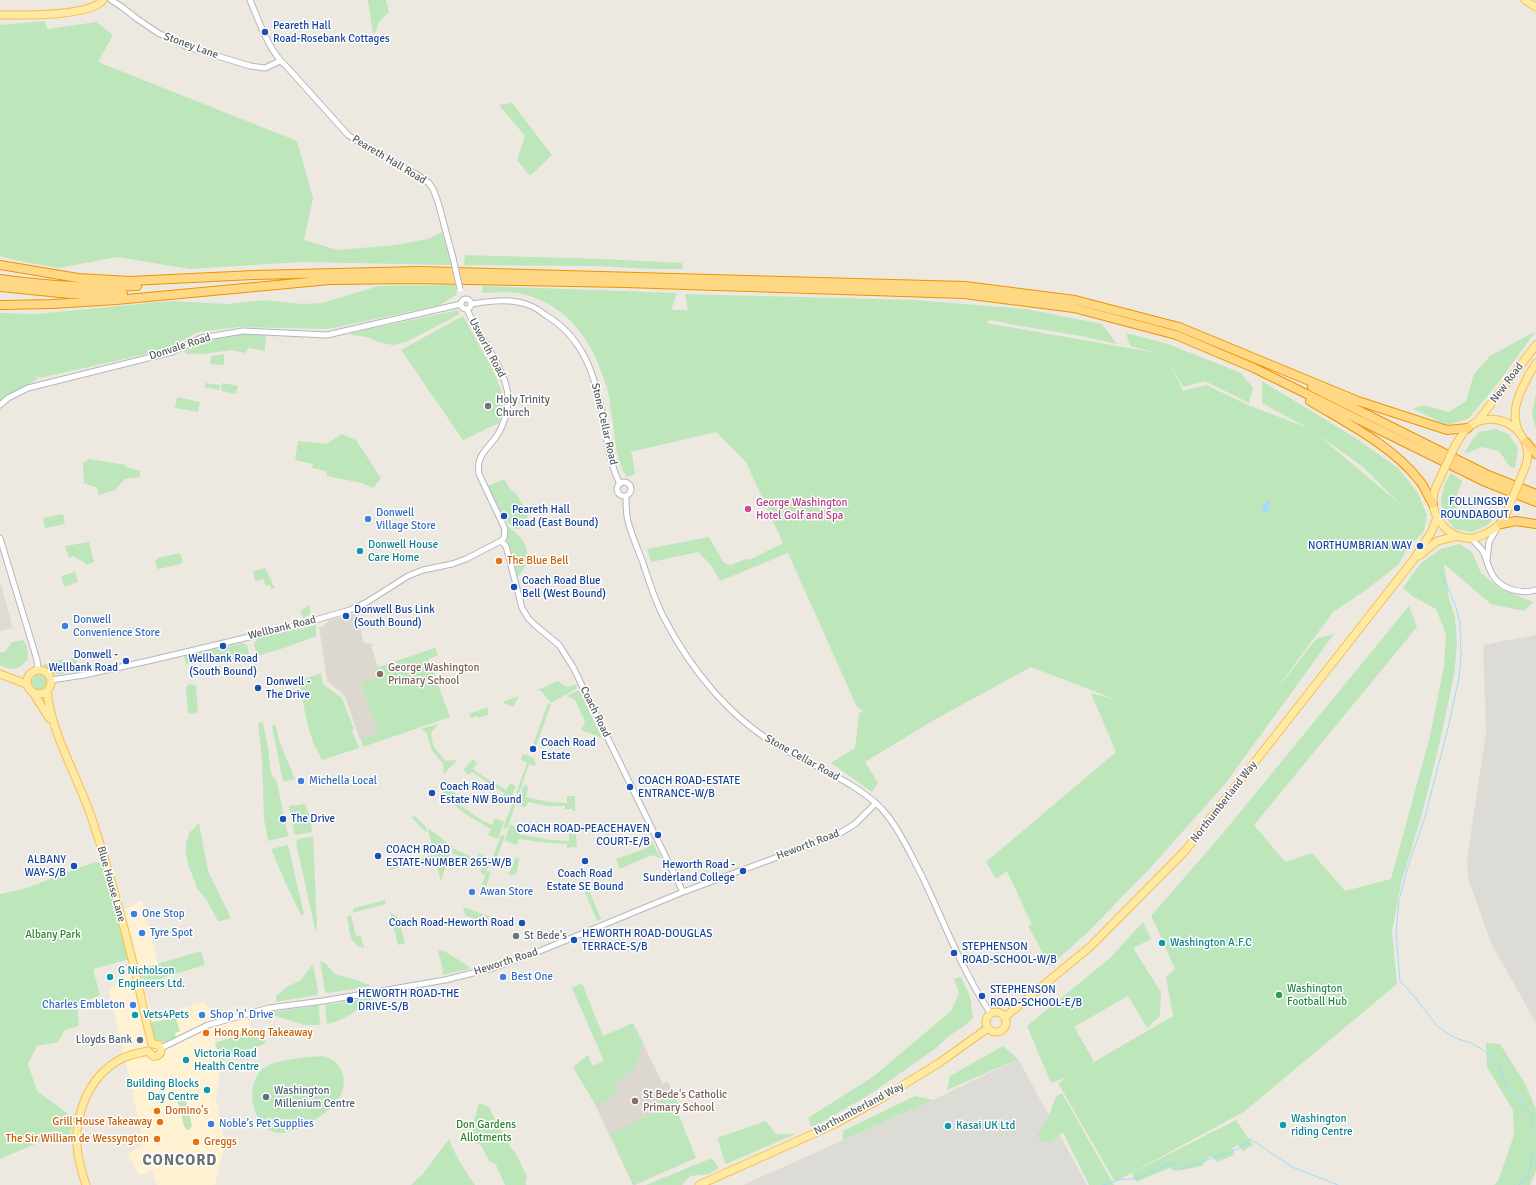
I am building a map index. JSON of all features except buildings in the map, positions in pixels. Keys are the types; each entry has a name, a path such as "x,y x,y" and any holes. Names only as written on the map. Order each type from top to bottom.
{"highway":[{"path":"0,265 46,274 105,280 144,281 254,275 419,271 965,286 1075,300 1179,327 1358,401 1430,426 1447,430 1468,428"},
{"path":"0,279 46,286 117,287 152,286 254,275"},
{"path":"0,305 104,301 330,280 415,279 964,294 1074,308 1176,335 1254,368 1483,481 1536,502"},
{"path":"0,287 70,294 198,292"},
{"path":"1261,362 1488,475 1536,494"},
{"path":"1254,368 1371,437 1405,465 1420,481 1433,504"},
{"path":"1526,442 1536,454"},
{"path":"1499,526 1516,521 1536,524"}],"main road":[{"path":"0,15 45,15 85,10 100,4 103,0"},
{"path":"1525,0 1536,7"},
{"name":"New Road","path":"1477,422 1536,345"},
{"name":"New Road","path":"1518,430 1515,418 1516,405 1523,387 1536,363"},
{"path":"1486,419 1500,420 1508,423 1518,430 1526,442 1528,451 1526,465 1506,514 1499,526 1477,538 1458,536 1445,527 1437,517 1433,504 1434,494 1440,478 1461,435 1468,428 1477,422 1486,419"},
{"name":"Northumberland Way","path":"1005,1017 1091,946 1185,851 1414,559 1432,531 1437,517"},
{"name":"Northumberland Way","path":"1414,559 1437,541 1458,536"},
{"path":"26,684 28,676 31,672 38,670 44,671 48,674 51,684 47,691 40,694 34,694"},
{"path":"0,674 26,684 56,728"},
{"path":"47,691 50,710 56,728"},
{"name":"Blue House Lane","path":"56,728 86,800 93,822 131,954 152,1044"},
{"path":"998,1013 1005,1017 1006,1024 1003,1030 996,1032 988,1028 986,1022 991,1014 998,1013"},
{"name":"Northumberland Way","path":"699,1185 833,1125 882,1098 939,1063 988,1028"},
{"path":"86,1185 77,1146 79,1117 84,1099 95,1083 110,1066 125,1057 148,1051 152,1044 157,1044 161,1052 157,1056 151,1056 148,1051"}],"street":[{"name":"Stoney Lane","path":"111,0 122,6 136,18 158,33 188,47 250,66 265,68 280,61"},
{"name":"Peareth Hall Road","path":"250,0 263,32 280,61 348,135 429,183 438,202 453,258 462,302"},
{"path":"470,300 471,304 467,309 464,308 462,302 470,300"},
{"name":"Stone Cellar Road","path":"471,304 494,300 510,301 531,306 555,321 574,339 586,358 593,376 600,402 610,459 620,484"},
{"name":"Donvale Road","path":"0,405 8,398 28,388 172,352 202,338 243,331 327,335 462,302"},
{"name":"Usworth Road","path":"467,309 475,328 500,370 507,386 508,398 505,418 497,436 480,458 478,465 479,474 505,529 504,538 502,541"},
{"path":"626,482 631,488 629,494 626,496 621,496 618,493 618,486 626,482"},
{"name":"Stone Cellar Road","path":"626,496 627,517 663,616 678,643 712,689 731,710 763,737 800,759 846,783 876,804 887,815 907,846 969,978 991,1014"},
{"path":"1487,563 1489,542 1499,526"},
{"path":"0,538 37,660 38,670"},
{"path":"1471,538 1481,549 1492,575 1503,586 1513,591 1525,593 1536,590"},
{"name":"Wellbank Road","path":"51,680 84,675 148,661 287,628 350,610 367,602 408,576 423,570 452,564 466,559 502,541"},
{"name":"Coach Road","path":"502,541 506,546 522,608 535,625 559,645 573,667 683,892"},
{"name":"Heworth Road","path":"160,1048 208,1025 269,1008 323,1001 442,980 493,968 535,953 683,892 837,835 856,824 876,804"}],"shaded area":[{"path":"0,581 13,628 0,631"},
{"name":"George Washington Primary School","path":"358,613 363,641 366,644 370,643 373,645 371,646 378,667 435,648 438,655 428,659 447,711 360,740 345,696 327,681 319,627 324,626 329,620"},
{"path":"1536,635 1536,1023 1491,943 1468,878 1467,859 1486,733 1483,645"},
{"path":"142,900 158,964 138,970 153,1016 205,1002 215,1019 245,1009 250,1028 214,1039 221,1062 216,1099 225,1144 215,1185 157,1185 152,1171 139,1175 128,1154 142,1146 140,1125 109,990 138,963 124,910"},
{"name":"St Bede's Catholic Primary School","path":"633,1023 663,1084 668,1082 681,1109 677,1111 696,1158 635,1185 633,1185 591,1096 573,1067 588,1055 592,1066 612,1058"},
{"path":"1018,1059 1087,1185 743,1185 933,1100"}],"green space":[{"path":"368,0 386,0 389,12 378,23 377,29 373,34"},
{"path":"44,21 48,29 96,22 113,35 98,62 297,141 313,198 304,240 338,250 396,245 428,239 442,232 451,265 301,262 190,269 117,257 59,268 18,261 0,256 0,25"},
{"path":"512,103 552,155 530,176 517,160 525,136 499,105"},
{"path":"465,255 682,263 683,269 593,266 464,265"},
{"path":"455,285 457,294 440,305 338,327 324,329 239,327 198,332 168,349 40,378 33,374 38,379 0,400 0,313 36,314 171,301 227,304 265,300 302,304 322,303 379,286"},
{"name":"George Washington Hotel Golf and Spa","path":"483,286 677,293 671,310 688,310 685,294 915,300 1026,309 1102,324 1117,344 990,320 986,323 1157,353 1130,346 1126,333 1168,344 1241,373 1253,388 1249,403 1205,381 1183,387 1170,364 1183,391 1206,385 1248,405 1308,428 1262,403 1262,381 1357,439 1398,468 1418,493 1427,515 1424,531 1407,549 1398,565 1366,590 1333,612 1269,699 1316,639 1334,634 1225,784 1152,866 1087,933 1050,966 1028,926 1032,925 1007,871 996,879 986,862 1116,752 1091,693 1114,699 1031,667 934,720 865,762 878,783 872,792 831,763 855,748 859,713 863,711 857,707 788,553 720,581 711,565 698,552 651,562 647,549 709,537 724,563 731,565 746,559 751,559 783,543 746,462 716,432 630,452 632,454 635,474 627,477 618,457 609,398 601,369 586,340 576,327 553,306 538,299 517,293 482,293","holes":["1317,434 1362,466 1402,506"]},
{"path":"458,310 460,314 406,342 393,345 381,343 367,337 351,335 352,333"},
{"path":"463,316 494,372 505,399 499,423 463,440 401,350"},
{"path":"1536,331 1498,383 1468,419 1447,425 1413,409 1423,405 1449,412 1466,401 1474,374 1490,356"},
{"path":"243,334 266,334 265,351 249,348 245,353 232,350 203,354 186,354 183,350 217,338"},
{"path":"224,354 224,365 210,364 211,356"},
{"path":"206,383 220,385 219,390 204,387"},
{"path":"222,383 238,386 236,394 221,391"},
{"path":"1536,394 1536,429 1532,413"},
{"path":"177,397 200,402 198,412 175,408"},
{"path":"1496,429 1508,434 1518,448 1515,468 1510,467 1499,451 1482,447 1464,454 1472,440 1479,432"},
{"path":"342,434 356,440 381,478 373,488 362,483 327,476 326,471 312,468 313,464 295,460 298,441 326,444"},
{"path":"89,459 126,465 126,467 140,471 140,477 125,479 115,490 99,495 97,488 84,483 83,463"},
{"path":"1451,473 1462,481 1454,504 1464,519 1478,517 1492,511 1500,511 1489,524 1473,532 1455,529 1443,515 1441,499 1445,483"},
{"path":"504,479 512,492 514,491 528,515 528,523 520,529 510,525 505,519 488,486"},
{"path":"63,514 65,524 45,528 43,518"},
{"path":"507,527 521,539 527,549 526,565 519,576 517,575 507,539"},
{"path":"89,542 94,562 86,565 84,562 73,556 69,558 65,546"},
{"path":"1459,544 1472,552 1481,573 1499,588 1533,602 1524,611 1491,604 1444,564 1449,599 1455,617 1457,644 1454,675 1422,814 1401,883 1392,932 1397,984 1245,1111 1115,1182 1058,1083 1068,1077 1051,1083 1027,1026 1110,958 1143,922 1151,939 1133,948 1161,992 1160,1016 1147,1028 1128,996 1074,1027 1094,1061 1087,1066 1173,1016 1166,977 1175,969 1151,916 1223,833 1409,606 1417,627 1254,825 1285,862 1312,853 1345,891 1391,879 1430,736 1444,666 1446,634 1436,609 1412,596 1403,588 1421,563 1441,549"},
{"path":"180,553 183,561 180,564 159,569 157,568 155,561 158,558"},
{"path":"265,568 275,588 271,589 270,585 266,586 263,579 255,581 253,571"},
{"path":"75,572 78,582 64,587 61,576"},
{"path":"309,605 310,615 303,617 300,611"},
{"path":"316,625 316,636 257,656 254,644 257,639"},
{"path":"23,640 27,646 28,659 25,663 12,669 0,665 0,652 5,652 12,642"},
{"path":"243,643 247,645 250,657 186,664 184,656"},
{"path":"435,648 438,655 428,659 450,717 363,747 361,739 378,734 361,683 371,681 376,676 374,669"},
{"path":"75,654 79,673 76,674 72,670 69,662"},
{"path":"63,659 67,670 63,674 57,674 47,670 43,665"},
{"path":"321,673 323,684 342,698 354,729 352,730 359,748 322,760 313,742 307,723 299,681"},
{"path":"40,674 46,676 48,682 46,688 40,690 34,688 32,682 34,676"},
{"path":"558,681 567,687 576,684 577,686 576,689 551,703 541,691 537,690"},
{"path":"189,684 196,685 198,713 190,714 188,712 186,688"},
{"path":"579,690 602,738 581,730 585,722 575,700 567,696"},
{"path":"519,696 513,707 502,702"},
{"path":"548,703 551,704 536,746 533,745"},
{"path":"488,707 488,715 478,718 477,716 471,718 469,714"},
{"path":"263,722 269,753 271,774 277,782 288,836 268,841 264,819 262,760 258,723"},
{"path":"275,724 280,743 295,779 283,782 272,726"},
{"path":"438,724 431,733 433,745 445,761 457,760 444,774 443,764 432,751 427,734 421,729"},
{"path":"523,754 534,758 536,766 529,764 519,794 516,793 527,763 521,760"},
{"path":"473,759 477,763 473,769 484,777 506,790 510,783 516,786 509,803 502,799 504,793 472,772 469,775 463,770"},
{"path":"524,785 528,787 526,797 549,802 567,803 567,796 575,796 575,811 573,811 573,809 565,809 565,806 548,806 528,802 526,807 517,805"},
{"path":"448,787 456,794 452,799 478,818 492,825 495,818 504,822 498,839 488,835 491,829 467,815 441,795"},
{"path":"514,799 517,800 507,829 503,828"},
{"path":"305,804 310,816 312,832 296,835 294,833 289,806"},
{"path":"415,816 426,827 427,833 411,817"},
{"path":"199,823 208,871 231,918 221,921 218,921 207,901 197,888 188,864 186,843 190,832"},
{"path":"510,824 519,829 519,834 550,840 569,841 569,833 576,834 577,846 575,848 567,848 567,844 519,839 517,845 505,841"},
{"path":"429,829 452,846 441,881 428,830"},
{"path":"501,835 505,836 494,865 490,864"},
{"path":"313,836 317,929 315,929 296,842 298,839"},
{"path":"652,841 661,859 651,855 620,869 616,859 647,848"},
{"path":"288,845 304,914 301,915 271,849"},
{"path":"453,848 476,859 479,854 491,859 485,875 480,872 482,867 452,853"},
{"path":"433,855 434,858 389,870 388,866"},
{"path":"516,857 519,859 517,873 510,876 508,872 510,872"},
{"name":"Albany Park","path":"94,862 101,863 130,959 93,969 100,995 77,1005 79,1026 65,1030 58,1042 37,1046 28,1064 37,1091 74,1118 70,1137 42,1141 0,1159 0,894 27,888"},
{"path":"487,871 491,872 483,895 479,893"},
{"path":"586,883 601,919 597,921 582,885"},
{"path":"385,900 386,904 352,913 354,908"},
{"path":"463,907 491,917 478,921 465,915"},
{"path":"390,912 398,917 405,943 398,945"},
{"path":"351,915 356,936 361,936 364,948 355,944 352,940 347,916"},
{"path":"443,950 468,966 469,969 442,975 443,970 438,951"},
{"path":"201,951 205,965 162,978 162,981 145,986 140,969"},
{"path":"320,961 325,963 335,974 372,986 328,993 325,991"},
{"path":"313,964 318,992 317,995 276,1002 276,996 288,986 300,981"},
{"path":"961,977 970,996 973,1018 963,1027 950,1035 935,1049 869,1095 812,1128 808,1118 874,1076 951,1011 959,993 954,979"},
{"path":"582,983 603,1036 633,1023 644,1045 640,1050 637,1063 633,1069 618,1080 615,1088 618,1094 596,1106 573,1067 588,1055 592,1066 604,1061 572,988"},
{"path":"375,997 347,1017 327,1024 325,1005"},
{"path":"319,1005 320,1025 305,1025 265,1013"},
{"path":"176,1018 180,1031 175,1033 176,1038 165,1042 156,1040 151,1022"},
{"path":"262,1028 266,1042 262,1045 224,1057 221,1062 215,1043"},
{"path":"1486,1043 1500,1044 1524,1082 1536,1109 1536,1171 1530,1185 1494,1185 1498,1181 1514,1135 1513,1110 1487,1067"},
{"path":"1003,1046 1018,1059 947,1090 950,1076"},
{"path":"323,1056 333,1060 337,1064 343,1076 343,1087 341,1095 337,1101 308,1124 290,1132 274,1132 266,1128 255,1112 253,1103 252,1093 254,1083 258,1075 264,1068 276,1062"},
{"path":"1062,1093 1114,1185 1089,1185 1063,1132 1052,1141 1042,1142 1037,1136 1047,1120 1056,1097"},
{"path":"179,1094 185,1095 192,1126 187,1130 184,1126 177,1099"},
{"path":"674,1095 681,1109 677,1111 696,1158 633,1185 610,1134 661,1109 659,1103"},
{"path":"915,1096 933,1100 843,1140 843,1131"},
{"name":"Don Gardens Allotments","path":"479,1103 489,1107 500,1129 515,1152 527,1177 525,1182 526,1185 505,1185 495,1163 489,1161 481,1145 478,1144 471,1131"},
{"path":"1236,1120 1253,1145 1243,1151 1238,1145 1233,1148 1234,1155 1217,1162 1210,1156 1202,1166 1176,1171 1169,1168 1136,1182 1132,1173"},
{"path":"766,1121 776,1134 795,1134 726,1164 717,1138"},
{"path":"449,1139 457,1157 475,1185 411,1185 422,1175"},
{"path":"712,1158 719,1168 709,1174 690,1176 682,1185 646,1185"}],"water":[{"path":"1269,501 1270,503 1267,512 1262,513 1264,504"}],"waterway":[{"path":"1441,571 1456,607 1460,623 1461,657 1459,678 1425,817 1408,866 1399,900 1396,933 1400,981 1414,996 1437,1026 1453,1037 1471,1043 1491,1055 1499,1065 1506,1085 1531,1114 1532,1125 1536,1130"},
{"path":"1103,1185 1119,1180 1140,1178 1172,1162 1181,1169 1238,1149 1250,1139 1292,1167 1338,1185"},
{"path":"1519,1185 1528,1178 1533,1153 1536,1149"}],"place":[{"name":"Peareth Hall Road-Rosebank Cottages","path":"265,32"},
{"name":"Holy Trinity Church","path":"488,406"},
{"name":"FOLLINGSBY ROUNDABOUT","path":"1517,508"},
{"name":"George Washington Hotel Golf and Spa","path":"748,509"},
{"name":"Peareth Hall Road (East Bound)","path":"504,516"},
{"name":"Donwell Village Store","path":"368,519"},
{"name":"NORTHUMBRIAN WAY","path":"1420,546"},
{"name":"Donwell House Care Home","path":"360,551"},
{"name":"The Blue Bell","path":"499,561"},
{"name":"Coach Road Blue Bell (West Bound)","path":"514,587"},
{"name":"Donwell Bus Link (South Bound)","path":"346,616"},
{"name":"Donwell Convenience Store","path":"65,626"},
{"name":"Wellbank Road (South Bound)","path":"223,646"},
{"name":"Donwell - Wellbank Road","path":"126,661"},
{"name":"George Washington Primary School","path":"380,674"},
{"name":"Donwell - The Drive","path":"258,688"},
{"name":"Coach Road Estate","path":"533,749"},
{"name":"Michella Local","path":"301,781"},
{"name":"COACH ROAD-ESTATE ENTRANCE-W/B","path":"630,787"},
{"name":"Coach Road Estate NW Bound","path":"432,793"},
{"name":"The Drive","path":"283,819"},
{"name":"COACH ROAD-PEACEHAVEN COURT-E/B","path":"658,835"},
{"name":"COACH ROAD ESTATE-NUMBER 265-W/B","path":"378,856"},
{"name":"Coach Road Estate SE Bound","path":"585,861"},
{"name":"ALBANY WAY-S/B","path":"74,866"},
{"name":"Heworth Road - Sunderland College","path":"743,871"},
{"name":"Awan Store","path":"472,892"},
{"name":"One Stop","path":"134,914"},
{"name":"Coach Road-Heworth Road","path":"522,923"},
{"name":"Tyre Spot","path":"142,933"},
{"name":"St Bede's","path":"516,936"},
{"name":"HEWORTH ROAD-DOUGLAS TERRACE-S/B","path":"574,940"},
{"name":"Washington A.F.C","path":"1162,943"},
{"name":"STEPHENSON ROAD-SCHOOL-W/B","path":"954,953"},
{"name":"G Nicholson Engineers Ltd.","path":"110,977"},
{"name":"Best One","path":"503,977"},
{"name":"Washington Football Hub","path":"1279,995"},
{"name":"STEPHENSON ROAD-SCHOOL-E/B","path":"982,996"},
{"name":"HEWORTH ROAD-THE DRIVE-S/B","path":"350,1000"},
{"name":"Charles Embleton","path":"133,1005"},
{"name":"Vets4Pets","path":"135,1015"},
{"name":"Shop 'n' Drive","path":"202,1015"},
{"name":"Hong Kong Takeaway","path":"206,1033"},
{"name":"Lloyds Bank","path":"140,1040"},
{"name":"Victoria Road Health Centre","path":"186,1060"},
{"name":"Building Blocks Day Centre","path":"207,1090"},
{"name":"Washington Millenium Centre","path":"266,1097"},
{"name":"St Bede's Catholic Primary School","path":"635,1101"},
{"name":"Domino's","path":"157,1111"},
{"name":"Grill House Takeaway","path":"160,1122"},
{"name":"Noble’s Pet Supplies","path":"211,1124"},
{"name":"Washington riding Centre","path":"1283,1125"},
{"name":"Kasai UK Ltd","path":"948,1126"},
{"name":"The Sir William de Wessyngton","path":"157,1139"},
{"name":"Greggs","path":"196,1142"}],"district":[{"name":"CONCORD","path":"180,1161"}]}
